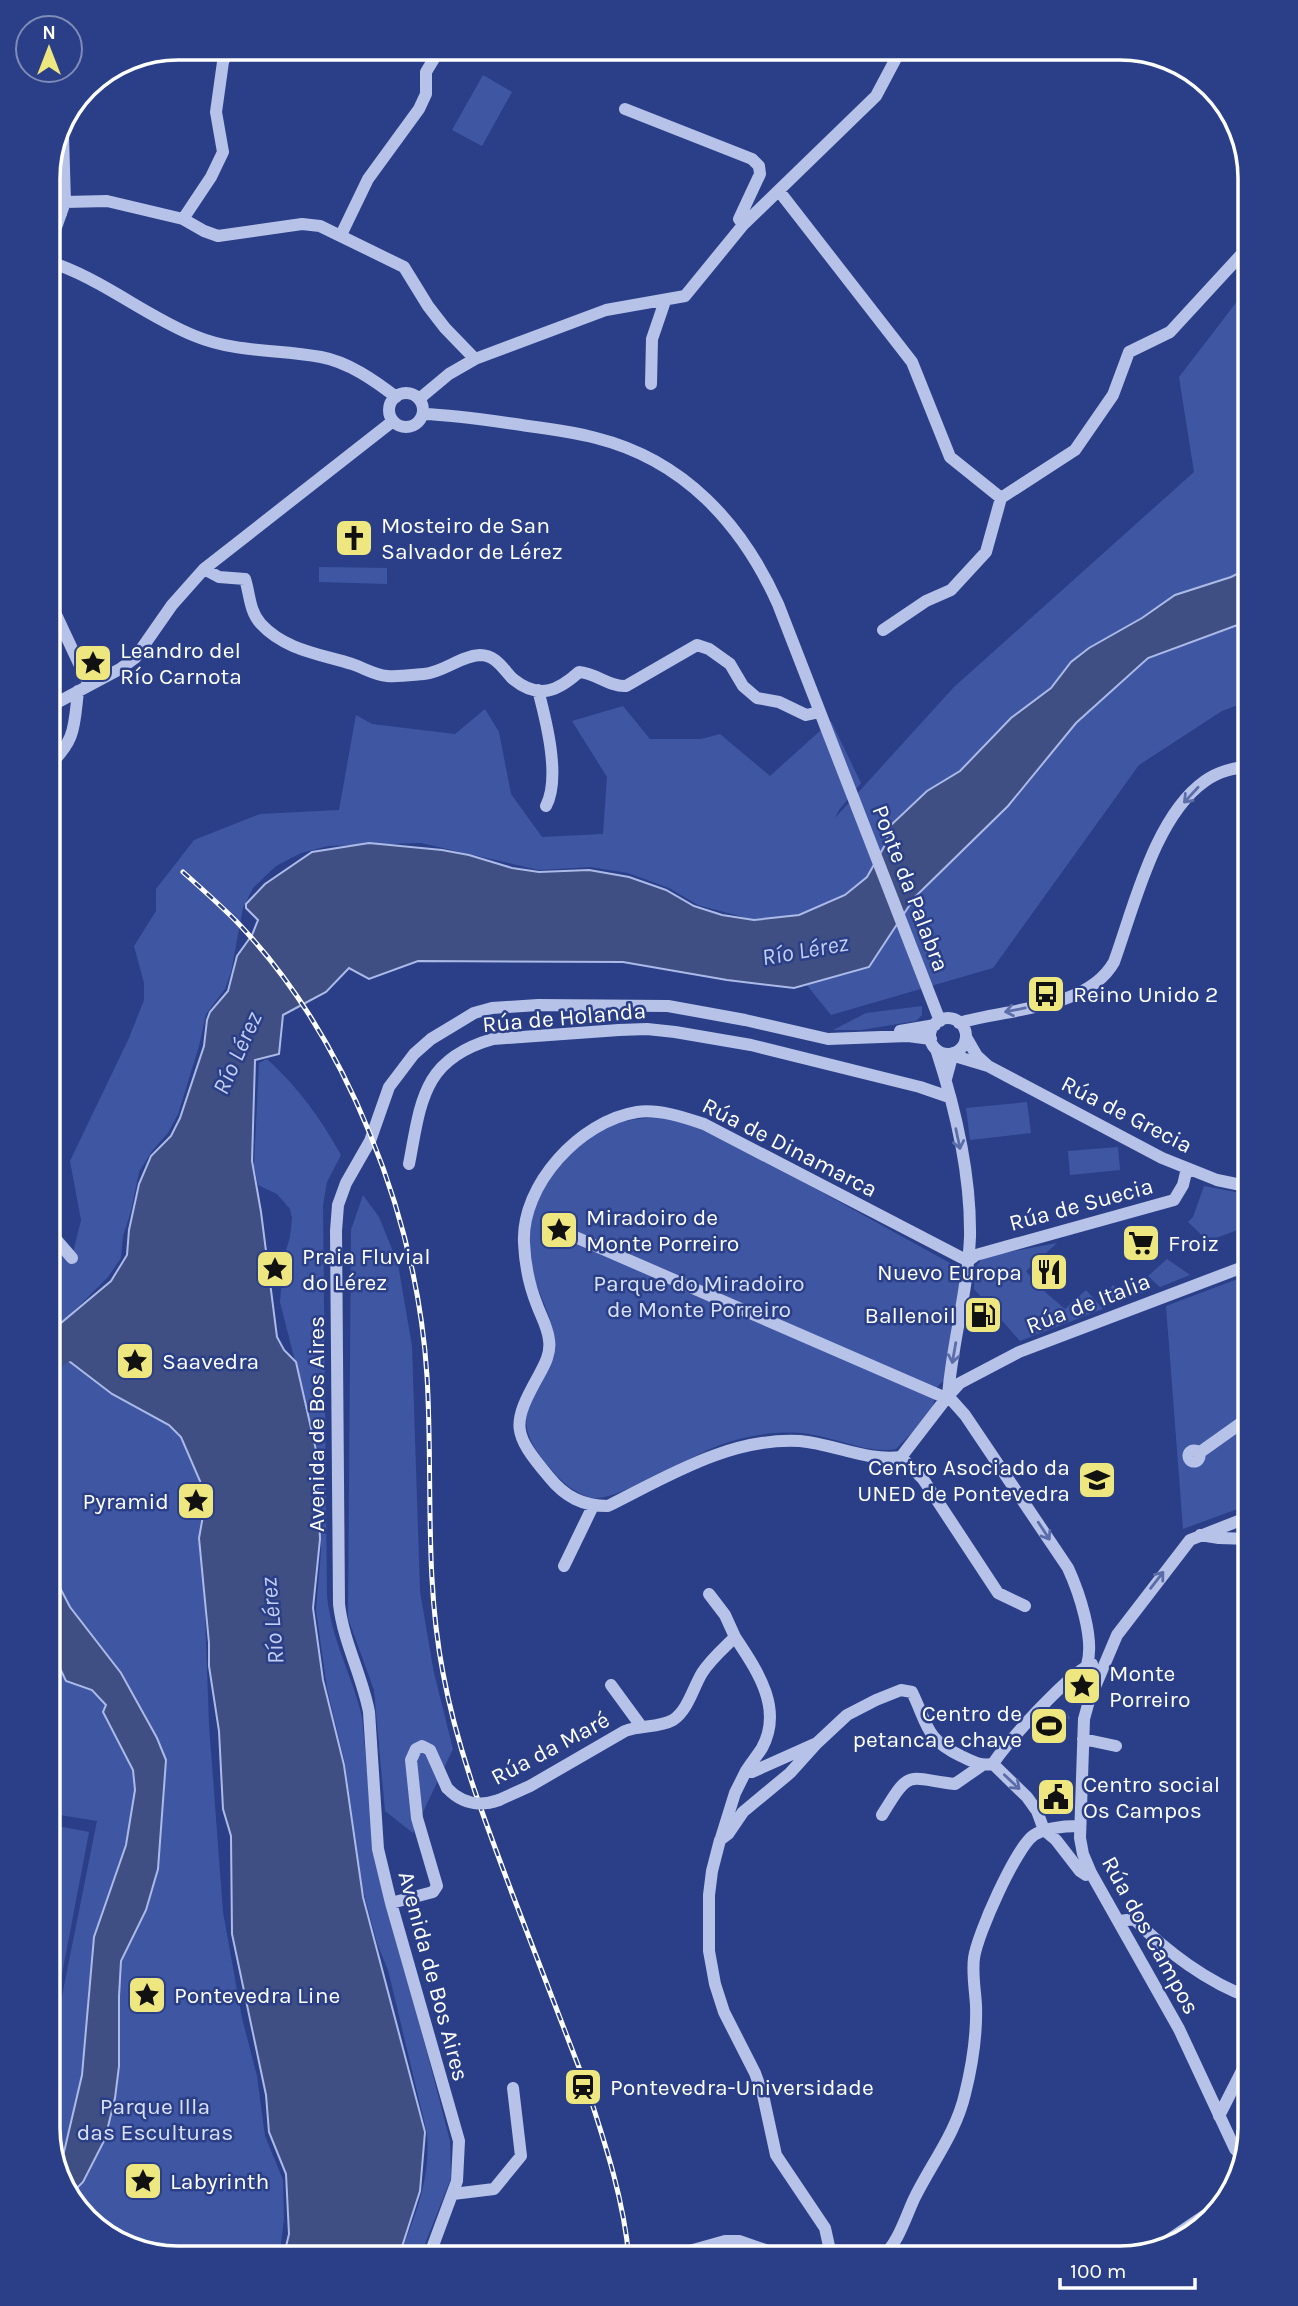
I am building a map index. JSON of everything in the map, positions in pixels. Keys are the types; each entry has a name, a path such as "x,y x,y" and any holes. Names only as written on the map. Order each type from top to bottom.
{"street":[{"path":"183,219 211,177 223,152 216,112 224,60"},
{"path":"341,235 368,179 419,109 426,94 426,72 434,60"},
{"path":"419,399 449,374 475,359 606,310 685,296 743,225 876,96 895,60"},
{"path":"625,109 752,159 759,166 760,174 739,219 743,225"},
{"path":"60,216 63,208 63,153"},
{"path":"779,191 912,362 950,457 1001,498"},
{"path":"63,208 98,200 183,219 218,236 313,224 404,267 428,306 475,359"},
{"path":"60,204 63,208"},
{"path":"883,630 926,601 951,590 986,552 1001,498 1075,450 1112,395 1129,352 1170,332 1238,258"},
{"path":"60,266 94,279 196,337 251,351 321,357 339,362 355,369 396,397"},
{"path":"651,384 652,339 665,301"},
{"path":"405,393 419,399 423,414 417,424 401,426 393,421 389,411 396,397 405,393"},
{"name":"Ponte da Palabra","path":"423,414 460,415 598,438 626,448 679,476 728,520 762,568 932,999 938,1023"},
{"path":"60,701 135,658 172,606 204,569 393,421"},
{"path":"204,569 219,577 245,579 253,611 260,623 289,644 311,654 380,675 435,672 482,655 492,658 514,680 538,690 560,689 579,672 626,686 697,645 709,649 730,664 743,686 757,698 779,702 806,715 820,712"},
{"path":"60,626 84,688 71,740 60,756"},
{"path":"538,690 549,736 551,764 551,787 546,806"},
{"path":"564,1566 593,1506 608,1506 716,1455 773,1441 801,1441 871,1456 901,1457 947,1397 970,1238 968,1193 944,1073 933,1044 938,1023 949,1019 959,1023 1062,1000 1095,986 1107,975 1114,962 1161,835 1174,815 1204,781 1220,773 1238,769"},
{"name":"Avenida de Bos Aires","path":"433,2246 457,2181 458,2141 378,1849 369,1712 365,1691 343,1631 339,1604 336,1231 338,1205 346,1183 370,1140 389,1087 414,1054 431,1039 474,1013 492,1008 538,1004 668,1006 828,1039 908,1036 933,1044"},
{"name":"Avenida de Bos Aires","path":"862,1038 938,1023"},
{"path":"920,1087 932,1086 944,1073 953,1054 962,1047 966,1037 959,1023"},
{"name":"Rúa de Holanda","path":"409,1164 422,1100 429,1083 455,1056 474,1045 493,1040 619,1030 656,1030 751,1045 920,1087 949,1097"},
{"name":"Rúa de Grecia","path":"966,1037 977,1056 988,1066 1162,1158 1217,1180 1238,1184"},
{"path":"933,1044 944,1054 953,1054"},
{"name":"Rúa de Grecia","path":"953,1054 988,1066"},
{"path":"944,1073 974,1063"},
{"name":"Rúa de Dinamarca","path":"593,1506 566,1495 528,1452 519,1426 519,1416 523,1402 546,1361 550,1348 549,1337 527,1278 525,1224 544,1178 569,1149 595,1129 620,1116 639,1112 682,1116 704,1124 968,1261"},
{"name":"Rúa de Suecia","path":"968,1261 989,1251 1174,1200 1183,1185 1187,1168"},
{"path":"566,1233 947,1397 965,1415 1068,1568 1080,1594 1087,1630 1087,1665 987,1765 955,1784 913,1778 901,1784 882,1815"},
{"path":"60,1244 72,1258"},
{"name":"Rúa de Italia","path":"947,1397 960,1383 1019,1352 1238,1269"},
{"path":"1199,1453 1238,1425"},
{"path":"901,1457 923,1479 998,1593 1025,1605"},
{"path":"1071,1680 1072,1692 1077,1698 1084,1698 1092,1693 1122,1625 1190,1539 1238,1521"},
{"path":"1200,1535 1238,1539"},
{"path":"709,1594 725,1615 760,1675 768,1704 765,1740 735,1793 712,1871 709,1951 715,1984 724,2012 758,2080 776,2155 825,2228 829,2246"},
{"path":"1087,1630 1094,1640 1114,1642"},
{"name":"Rúa da Maré","path":"391,1903 436,1889 417,1818 411,1760 416,1749 422,1746 430,1750 447,1788 457,1797 483,1804 499,1800 530,1786 618,1734 641,1726 657,1725 678,1716 707,1667 736,1637"},
{"path":"1087,1665 1097,1666 1100,1675"},
{"path":"611,1685 641,1726"},
{"path":"720,1840 728,1835 743,1812 790,1773 848,1715 876,1700 908,1689 938,1744 987,1765 1027,1797 1044,1830 1056,1840 1080,1871 1086,1875 1091,1873"},
{"name":"Rúa dos Campos","path":"1092,1693 1084,1719 1080,1832 1083,1854 1091,1873 1179,2029 1236,2150"},
{"name":"Rúa dos Campos","path":"1077,1698 1084,1719"},
{"path":"1083,1739 1116,1746"},
{"path":"746,1771 752,1772 817,1744"},
{"path":"894,2246 914,2198 949,2136 965,2098 972,2063 976,2008 973,1967 979,1937 1023,1844 1044,1830 1080,1832"},
{"path":"1120,1921 1134,1919 1149,1934 1203,1974 1238,1993"},
{"path":"1219,2116 1238,2079"},
{"path":"453,2194 494,2189 521,2156 513,2088"},
{"path":"708,2246 725,2241 739,2241 754,2246"}],"green space":[{"path":"483,75 512,92 482,146 452,130"},
{"path":"1238,300 1238,705 1222,711 1139,765 993,968 831,1015 754,920 698,905 669,888 628,873 590,867 539,870 421,843 328,846 301,853 276,866 253,888 243,908 231,972 225,989 206,1014 178,1114 168,1133 139,1172 123,1236 121,1258 108,1277 60,1325 60,1244 72,1257 81,1220 70,1161 129,1038 144,1000 144,983 134,946 156,911 156,889 194,840 260,814 339,810 356,715 372,724 455,734 485,709 499,732 511,794 542,837 603,834 607,777 572,721 623,706 650,739 701,739 720,734 770,776 831,721 861,783 835,818 954,687 1194,472 1179,377"},
{"path":"319,567 387,568 387,584 319,582"},
{"path":"922,1006 922,1015 916,1021 861,1030 833,1030 866,1013"},
{"path":"267,1059 289,1081 308,1104 341,1155 327,1182 323,1205 327,1596 333,1629 362,1717 374,1848 450,2141 451,2178 424,2246 403,2246 424,2182 427,2133 388,1970 377,1943 362,1886 345,1763 327,1688 316,1610 321,1552 317,1447 280,1302 284,1257 290,1237 290,1209 277,1194 258,1185 254,1166 259,1063"},
{"path":"1027,1102 1031,1133 970,1140 966,1108"},
{"name":"Parque do Miradoiro de Monte Porreiro","path":"659,1117 709,1130 959,1268 961,1275 944,1381 936,1389 933,1406 927,1416 896,1449 875,1449 798,1433 752,1436 708,1450 620,1492 594,1498 569,1487 534,1447 526,1424 527,1414 551,1359 555,1343 552,1324 530,1262 530,1229 535,1208 554,1171 585,1141 622,1122"},
{"path":"1118,1147 1120,1170 1070,1175 1068,1151"},
{"path":"1204,1186 1238,1193 1238,1230 1208,1241 1188,1222 1193,1217"},
{"path":"363,1195 379,1217 398,1264 412,1346 420,1592 434,1673 453,1749 413,1833 385,1811 374,1690 348,1618 351,1230"},
{"path":"1057,1243 1026,1271 1038,1286 1065,1309 1086,1290 1103,1309 1020,1341 974,1289 975,1268 983,1257"},
{"path":"1167,1259 1190,1275 1160,1287 1148,1276"},
{"path":"1139,1278 1152,1289 1110,1305 1103,1296 1113,1285 1123,1294"},
{"path":"1238,1279 1238,1509 1183,1529 1166,1306"},
{"name":"Parque Illa das Esculturas","path":"60,1354 118,1398 169,1425 181,1437 198,1478 205,1505 199,1538 203,1558 209,1725 223,1912 242,2018 257,2076 265,2136 283,2180 284,2219 281,2246 170,2246 140,2240 112,2227 100,2217 79,2194 72,2181 62,2152 60,2129 60,2006 97,1821 60,1815"},
{"name":"Centro de petanca e chave","path":"1057,1707 1067,1712 1070,1718 1044,1740 1034,1730"},
{"path":"60,1826 89,1832 60,1979"}],"water":[{"name":"Río Lérez","path":"1238,574 1238,625 1148,658 1076,723 1008,806 915,897 869,967 794,988 727,980 623,962 418,961 369,979 349,968 326,992 283,1015 279,1054 255,1060 252,1161 277,1337 284,1350 296,1362 316,1450 320,1539 313,1608 323,1680 344,1765 363,1897 425,2132 420,2191 402,2246 286,2246 289,2234 286,2174 269,2132 266,2095 232,1934 231,1836 223,1809 219,1731 209,1666 199,1538 205,1505 200,1481 181,1437 169,1425 112,1394 60,1354 60,1324 111,1281 127,1255 129,1230 139,1184 151,1156 171,1136 180,1118 204,1046 210,1012 228,991 237,956 252,935 258,920 246,908 246,904 265,884 312,852 369,843 442,850 539,872 589,870 629,877 666,890 694,906 722,915 754,920 799,915 845,895 867,877 885,845 891,825 927,791 960,771 1011,718 1051,688 1071,662 1175,595"},
{"path":"60,1588 70,1607 121,1673 157,1738 166,1760 158,1869 146,1910 121,1961 119,2066 115,2098 105,2139 83,2182 76,2189 63,2154 82,2075 94,1937 126,1845 135,1790 133,1770 103,1712 106,1705 92,1690 66,1681 60,1668"}],"waterway":[{"path":"60,1362 76,1354"}],"railway":[{"path":"183,872 236,921 276,967 311,1018 343,1074 369,1132 391,1193 409,1254 427,1376 433,1599 449,1701 482,1812 595,2112 619,2195 628,2246"}],"place":[{"name":"Mosteiro de San Salvador de Lérez","path":"354,538"},
{"name":"Leandro del Río Carnota","path":"93,663"},
{"name":"Reino Unido 2","path":"1046,994"},
{"name":"Miradoiro de Monte Porreiro","path":"559,1230"},
{"name":"Froiz","path":"1141,1243"},
{"name":"Praia Fluvial do Lérez","path":"275,1269"},
{"name":"Nuevo Europa","path":"1049,1272"},
{"name":"Ballenoil","path":"983,1315"},
{"name":"Saavedra","path":"135,1361"},
{"name":"Centro Asociado da UNED de Pontevedra","path":"1097,1480"},
{"name":"Pyramid","path":"196,1501"},
{"name":"Monte Porreiro","path":"1082,1686"},
{"name":"Centro de petanca e chave","path":"1049,1726"},
{"name":"Centro social Os Campos","path":"1056,1797"},
{"name":"Pontevedra Line","path":"147,1995"},
{"name":"Pontevedra-Universidade","path":"583,2087"},
{"name":"Labyrinth","path":"143,2181"}]}
